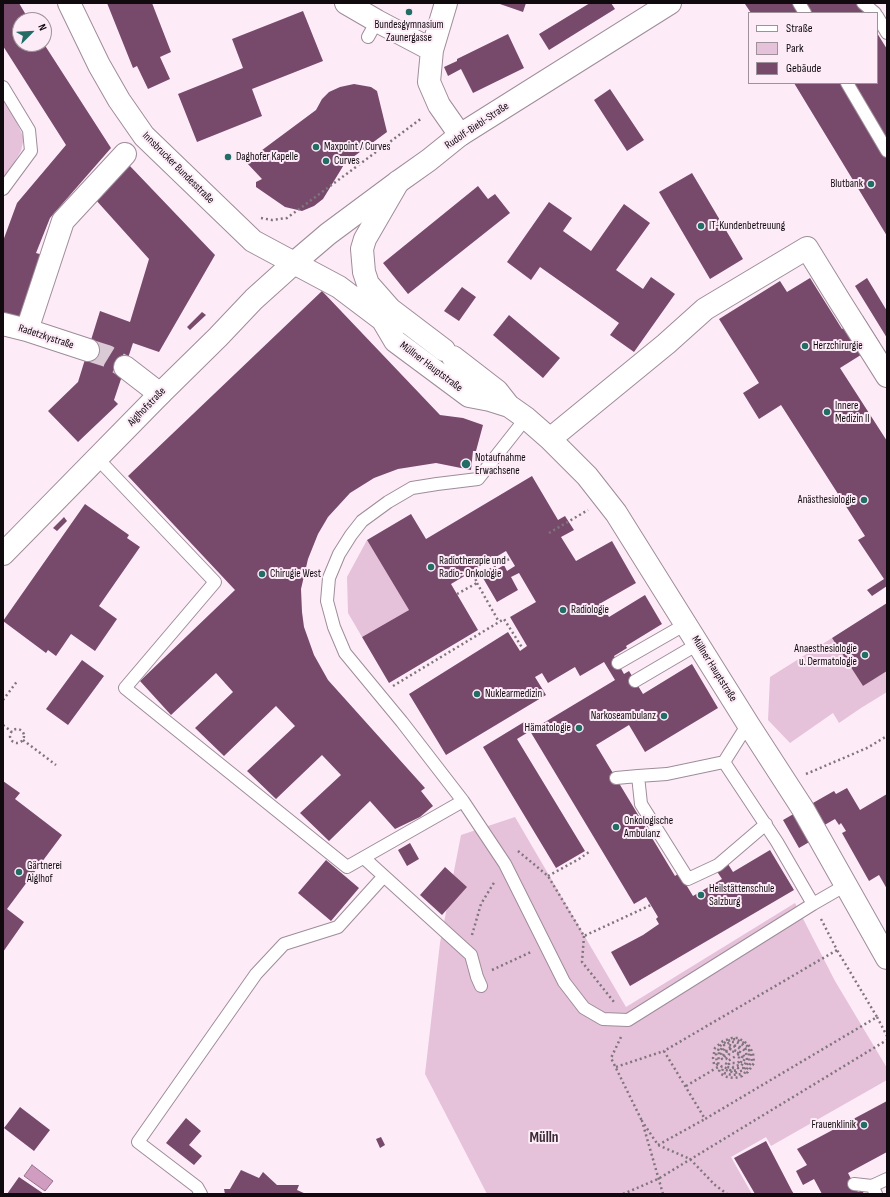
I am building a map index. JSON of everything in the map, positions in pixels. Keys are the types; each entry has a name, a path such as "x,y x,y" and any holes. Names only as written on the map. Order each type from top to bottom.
{"street":[{"name":"Innsbrucker Bundesstraße","path":"69,3 99,65 119,100 144,136 253,241 294,263"},
{"path":"346,3 372,29 432,50"},
{"path":"446,3 432,50 429,83 439,105 460,135"},
{"name":"Rudolf-Biebl-Straße","path":"294,263 328,234 429,160 460,135 670,3"},
{"path":"27,330 62,221 125,154"},
{"name":"Müllner Hauptstraße","path":"398,182 365,239 362,249 364,272 368,284 386,314 395,341 469,396 505,404"},
{"path":"550,439 666,344 705,309 808,248 887,376"},
{"name":"Müllner Hauptstraße","path":"294,263 386,314 550,439 587,476 616,513 803,809 887,958"},
{"name":"Aiglhofstraße","path":"3,554 254,300 294,263"},
{"name":"Radetzkystraße","path":"3,324 27,330 88,350"},
{"path":"125,367 160,394"}],"lane":[{"path":"799,3 804,12"},
{"path":"863,3 873,12"},
{"path":"878,18 887,33"},
{"path":"848,84 887,151"},
{"path":"3,87 29,130 31,150 3,189"},
{"name":"Müllner Hauptstraße","path":"386,314 417,319 484,370 505,404"},
{"path":"505,404 478,479 412,488 388,502 362,521 351,534 339,554 329,578 327,601 334,627 345,653 463,802 505,864 547,945 564,982 584,1008 604,1019 628,1020 813,904 846,885"},
{"path":"97,458 215,582 137,672 125,688 347,867 463,802"},
{"path":"618,663 686,624"},
{"path":"635,681 698,644"},
{"path":"616,778 667,774 724,762 748,724"},
{"path":"724,762 766,824 813,904"},
{"path":"638,776 641,804 687,882 719,867 766,824"},
{"path":"364,858 471,955 479,981"},
{"path":"201,1194 196,1186 138,1142 256,974 284,944 338,927 384,876"},
{"path":"854,1184 874,1190 887,1179"}],"path":[{"path":"256,217 272,220 287,218 420,119"},
{"path":"549,533 606,500"},
{"path":"499,622 475,578 510,558"},
{"path":"457,594 477,583"},
{"path":"379,695 504,619 523,649"},
{"path":"3,700 18,680"},
{"path":"3,725 12,732"},
{"path":"16,729 22,731 24,735 23,740 18,743 13,742 10,737 12,732 16,729"},
{"path":"786,783 867,748 887,736"},
{"path":"23,740 56,765"},
{"path":"471,955 471,939 481,904 505,864 512,847 548,876 584,936 651,905"},
{"path":"548,876 589,852"},
{"path":"813,904 837,950 887,1036"},
{"path":"479,981 547,945"},
{"path":"616,1067 664,1051 837,950"},
{"path":"658,1144 705,1119 877,1017"},
{"path":"728,1038 738,1038 748,1044 754,1056 754,1063 746,1074 744,1073 750,1066 752,1060 749,1050 749,1061 744,1070 735,1073 722,1070 729,1075 734,1076 742,1074 742,1076 732,1078 721,1074 719,1069 722,1066 732,1071 738,1070 738,1068 727,1067 726,1064 739,1054 739,1062 735,1064 730,1063 729,1065 735,1066 740,1064 743,1054 745,1056 745,1060 741,1066 742,1068 746,1062 747,1056 746,1052 740,1046 733,1044 728,1045 728,1043 736,1042 743,1045 746,1049 748,1047 738,1040 726,1041 718,1049 716,1055 716,1065 714,1062 714,1052 719,1044 728,1038"},
{"path":"623,1194 658,1179 887,1040"},
{"path":"686,1086 718,1067 719,1052 723,1046 725,1047 721,1054 721,1058 723,1060 729,1055 727,1052 724,1058 723,1056 725,1051 733,1046 740,1048 740,1052 732,1049 730,1051 737,1052 739,1054"},
{"path":"664,1051 705,1119"},
{"path":"663,1194 642,1121 658,1144 690,1159 715,1185 727,1194"}],"green space":[{"path":"3,97 9,106 24,138 21,151 3,181"},
{"path":"367,540 409,610 362,637 348,613 347,577"},
{"path":"832,638 863,686 887,671 887,692 839,723 833,713 790,743 768,720 770,677"},
{"path":"515,817 626,1007 795,903 835,981 887,1068 887,1080 771,1146 766,1137 731,1157 752,1194 487,1194 425,1074 440,943 461,835"}],"shaded area":[{"path":"32,1165 53,1181 45,1191 24,1176"}],"building":[{"path":"3,3 19,3 24,12 12,12 12,52 49,52 111,148 50,218 36,253 43,255 22,319 3,313 3,241 17,203 66,145 3,46"},
{"path":"107,3 152,3 171,52 160,57 170,79 148,89 137,66 133,68"},
{"path":"497,3 526,3 523,12"},
{"path":"590,3 611,3 615,9 549,50 539,34"},
{"path":"859,3 864,12 750,12 745,4"},
{"path":"303,11 323,61 252,89 262,116 197,142 178,94 243,68 232,39"},
{"path":"508,34 524,68 473,93 461,69 448,76 444,67"},
{"name":"Blutbank","path":"878,35 887,49 887,236 795,84 878,84"},
{"name":"Maxpoint / Curves","path":"354,84 371,87 377,91 387,132 345,163 323,199 314,206 302,211 285,207 256,187 256,182 262,179 246,162 316,110 322,99 329,92 340,87"},
{"path":"610,89 644,140 627,151 594,100"},
{"path":"129,165 215,255 159,352 133,343 114,400 118,404 78,442 48,411 78,382 100,311 130,322 149,259 95,199"},
{"name":"IT-Kundenbetreuung","path":"692,173 743,259 710,279 659,192"},
{"path":"478,186 488,199 495,194 510,213 408,294 383,263"},
{"path":"549,202 572,218 563,231 591,251 624,204 650,223 616,270 643,289 651,277 675,294 634,352 610,335 619,323 581,296 540,267 531,280 507,262"},
{"path":"810,278 842,329 863,316 880,343 840,368 887,441 887,586 872,596 867,590 884,579 858,540 865,536 781,405 759,419 743,393 759,383 719,319 780,281 787,292"},
{"path":"867,278 887,311 887,338 855,286"},
{"path":"462,287 476,297 459,321 444,311"},
{"name":"Chirugie West","path":"322,291 440,415 463,418 483,425 476,451 473,451 471,470 436,463 398,469 374,478 350,493 328,517 318,534 308,559 301,589 302,612 304,627 314,655 328,680 425,788 421,791 433,806 420,817 395,829 370,801 329,841 300,813 341,775 322,755 276,799 247,771 295,726 276,706 224,756 195,728 233,692 216,673 171,715 140,681 235,590 128,476"},
{"path":"202,312 206,315 190,330 187,327"},
{"path":"509,315 560,358 543,378 493,335"},
{"path":"532,476 558,520 565,516 574,530 561,537 576,561 612,541 636,583 601,603 609,617 645,595 662,624 626,646 627,648 614,656 624,674 629,671 643,694 692,664 718,708 645,752 629,725 596,745 675,876 679,873 693,896 722,879 716,870 728,864 733,872 770,850 794,890 630,986 611,952 643,935 659,924 656,919 658,917 646,897 634,904 530,731 615,680 604,662 580,676 575,667 548,683 542,673 535,677 546,695 446,755 409,694 508,632 520,651 527,646 510,617 536,602 519,573 511,577 518,590 497,602 483,578 504,565 507,571 515,566 506,551 451,584 478,630 389,683 362,637 409,610 367,540 411,514 426,539"},
{"path":"85,504 129,535 127,538 140,547 99,606 117,619 95,651 71,634 56,656 48,650 46,653 3,621"},
{"path":"64,517 67,521 57,531 53,528"},
{"name":"Anaesthesiologie u. Dermatologie","path":"887,603 887,671 863,686 832,638"},
{"path":"82,660 104,676 68,725 46,709"},
{"path":"524,722 530,731 517,739 585,851 556,868 483,747"},
{"name":"Gärtnerei Aiglhof","path":"3,781 20,793 15,799 62,835 7,909 24,922 3,952"},
{"path":"847,788 860,810 887,794 887,889 879,875 869,881 842,833 846,831 841,823 839,825 835,819 807,835 811,841 799,848 783,820 834,791 836,794"},
{"path":"410,843 419,859 407,866 398,850"},
{"path":"326,860 359,888 331,921 298,893"},
{"path":"445,867 467,887 442,915 420,895"},
{"name":"Frauenklinik","path":"887,1101 887,1152 848,1173 858,1192 862,1190 864,1194 822,1194 814,1179 803,1185 796,1171 807,1165 797,1149"},
{"path":"20,1107 50,1130 34,1151 4,1128"},
{"path":"186,1118 201,1131 189,1145 202,1156 194,1165 166,1143"},
{"path":"381,1137 385,1145 380,1148 376,1139"},
{"path":"766,1141 794,1194 755,1194 734,1158"},
{"path":"241,1170 259,1178 263,1172 277,1185 299,1185 297,1190 306,1194 225,1194 224,1189 230,1189"},
{"path":"19,1177 44,1194 7,1194"}],"tunnel":[{"path":"88,350 107,356 125,367"}],"place":[{"name":"Bundesgymnasium Zaunergasse","path":"409,12"},
{"name":"Maxpoint / Curves","path":"316,147"},
{"name":"Daghofer Kapelle","path":"228,157"},
{"name":"Curves","path":"326,161"},
{"name":"Blutbank","path":"871,184"},
{"name":"IT-Kundenbetreuung","path":"701,226"},
{"name":"Herzchirurgie","path":"805,346"},
{"name":"Innere Medizin II","path":"827,412"},
{"name":"Notaufnahme Erwachsene","path":"466,464"},
{"name":"Anästhesiologie","path":"864,500"},
{"name":"Radiotherapie und Radio- Onkologie","path":"431,567"},
{"name":"Chirugie West","path":"262,574"},
{"name":"Radiologie","path":"563,610"},
{"name":"Anaesthesiologie u. Dermatologie","path":"865,655"},
{"name":"Nuklearmedizin","path":"477,694"},
{"name":"Narkoseambulanz","path":"664,716"},
{"name":"Hämatologie","path":"579,728"},
{"name":"Onkologische Ambulanz","path":"616,827"},
{"name":"Gärtnerei Aiglhof","path":"19,872"},
{"name":"Heilstättenschule Salzburg","path":"701,895"},
{"name":"Frauenklinik","path":"864,1125"}],"district":[{"name":"Mülln","path":"544,1138"}]}
